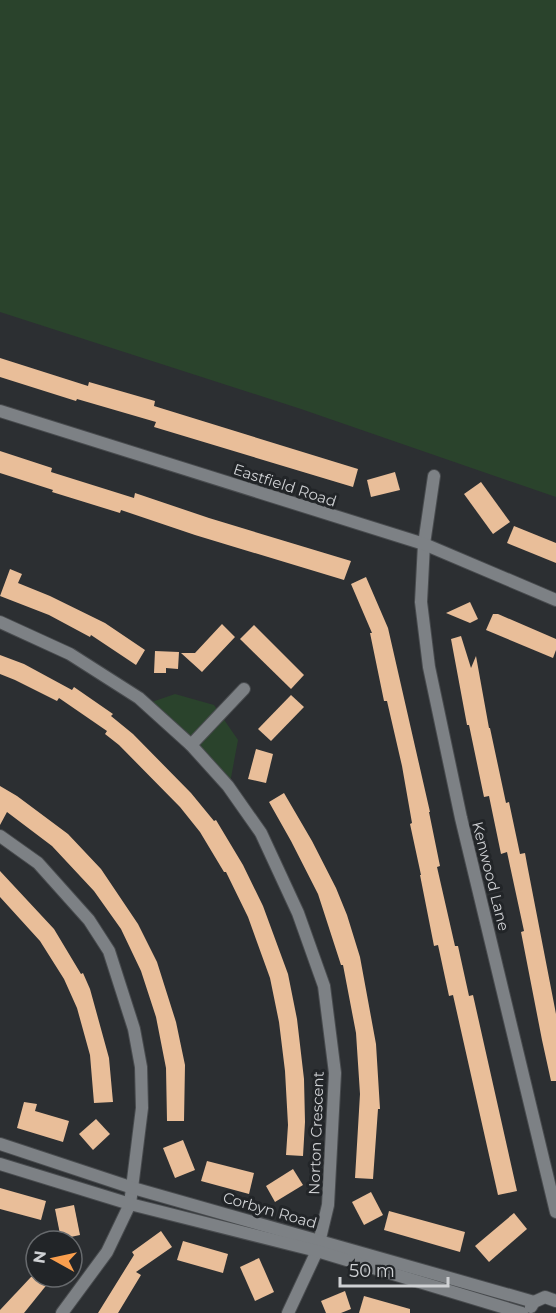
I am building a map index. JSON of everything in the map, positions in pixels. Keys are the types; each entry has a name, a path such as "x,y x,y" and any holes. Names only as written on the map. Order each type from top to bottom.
{"street":[{"name":"Eastfield Road","path":"0,411 424,544 556,600"},
{"name":"Kenwood Lane","path":"434,476 424,544 421,602 429,666 461,818 556,1212"},
{"name":"Norton Crescent","path":"0,622 70,654 139,698 191,745 228,786 261,833 298,913 324,986 335,1072 328,1205 318,1246 288,1313"},
{"path":"191,745 244,689"},
{"path":"0,836 38,863 89,920 109,951 134,1029 141,1067 142,1108 130,1204 107,1252 88,1281 62,1313"},
{"name":"Corbyn Road","path":"0,1144 522,1313"},
{"name":"Corbyn Road","path":"0,1164 130,1204 318,1246 531,1307 545,1297 556,1301"}],"green space":[{"path":"0,0 556,0 556,497 301,409 0,312"},
{"path":"175,694 214,705 238,740 230,783 146,704"}],"building":[{"path":"0,358 88,386 89,382 155,401 154,406 358,469 353,487 154,427 156,422 77,399 76,401 0,377"},
{"path":"0,451 52,468 51,472 134,498 135,493 351,561 344,580 121,510 120,513 52,492 53,490 0,473"},
{"path":"395,472 400,490 371,497 367,480"},
{"path":"481,482 510,522 493,534 464,494"},
{"path":"514,526 556,543 556,563 507,543"},
{"path":"10,569 22,574 18,583 105,623 145,650 136,665 91,635 90,637 49,615 0,596"},
{"path":"366,577 388,628 430,812 440,866 437,867 455,946 458,946 469,996 473,995 517,1191 498,1195 453,995 449,996 438,945 434,946 410,824 412,823 402,766 387,701 384,701 370,633 372,633 351,584"},
{"path":"470,602 478,619 470,623 446,613"},
{"path":"493,614 498,614 556,639 553,658 486,630"},
{"path":"222,624 235,637 202,672 181,653 195,653"},
{"path":"254,625 304,675 291,689 240,639"},
{"path":"461,636 471,668 476,656 506,803 509,802 520,854 525,853 556,1014 556,1081 551,1081 542,1040 521,932 524,931 507,852 501,854 489,796 484,797 469,725 467,725 451,639"},
{"path":"155,651 179,652 178,669 166,668 166,673 154,673"},
{"path":"0,655 24,664 72,690 74,687 113,714 111,716 133,734 191,793 214,821 216,820 243,865 263,906 288,974 297,1019 304,1079 303,1156 286,1155 288,1125 285,1071 279,1022 270,978 248,917 226,872 200,832 180,807 119,745 105,734 107,731 59,698 57,701 0,674"},
{"path":"291,695 304,707 271,741 258,729"},
{"path":"256,749 273,754 266,783 248,779"},
{"path":"0,786 68,834 101,869 138,924 157,962 176,1022 185,1065 184,1121 167,1121 166,1068 156,1017 141,971 121,929 94,891 52,846 7,812 0,825"},
{"path":"284,793 336,888 360,957 376,1044 380,1109 378,1109 373,1179 355,1178 360,1094 356,1033 343,965 341,965 318,894 269,802"},
{"path":"0,871 54,929 81,974 83,973 90,989 109,1058 113,1102 94,1103 90,1055 77,1008 64,979 40,941 0,897"},
{"path":"24,1102 37,1104 35,1111 69,1121 63,1142 17,1128"},
{"path":"96,1119 110,1134 93,1150 79,1134"},
{"path":"183,1140 195,1170 175,1178 163,1148"},
{"path":"207,1161 254,1173 249,1194 201,1181"},
{"path":"293,1169 303,1185 275,1202 266,1186"},
{"path":"0,1188 46,1201 41,1220 0,1209"},
{"path":"371,1192 383,1215 364,1225 352,1202"},
{"path":"74,1205 79,1229 59,1229 55,1209"},
{"path":"389,1211 465,1232 460,1252 384,1230"},
{"path":"514,1213 527,1229 489,1262 475,1246"},
{"path":"161,1231 172,1247 136,1272 141,1275 118,1313 98,1313 134,1255 132,1252"},
{"path":"183,1241 228,1254 223,1273 177,1260"},
{"path":"259,1258 274,1292 255,1301 240,1267"},
{"path":"24,1284 24,1289 43,1289 24,1313 0,1313 0,1310"},
{"path":"345,1291 351,1309 341,1313 326,1313 321,1301"},
{"path":"364,1296 410,1309 410,1313 359,1313"}]}
